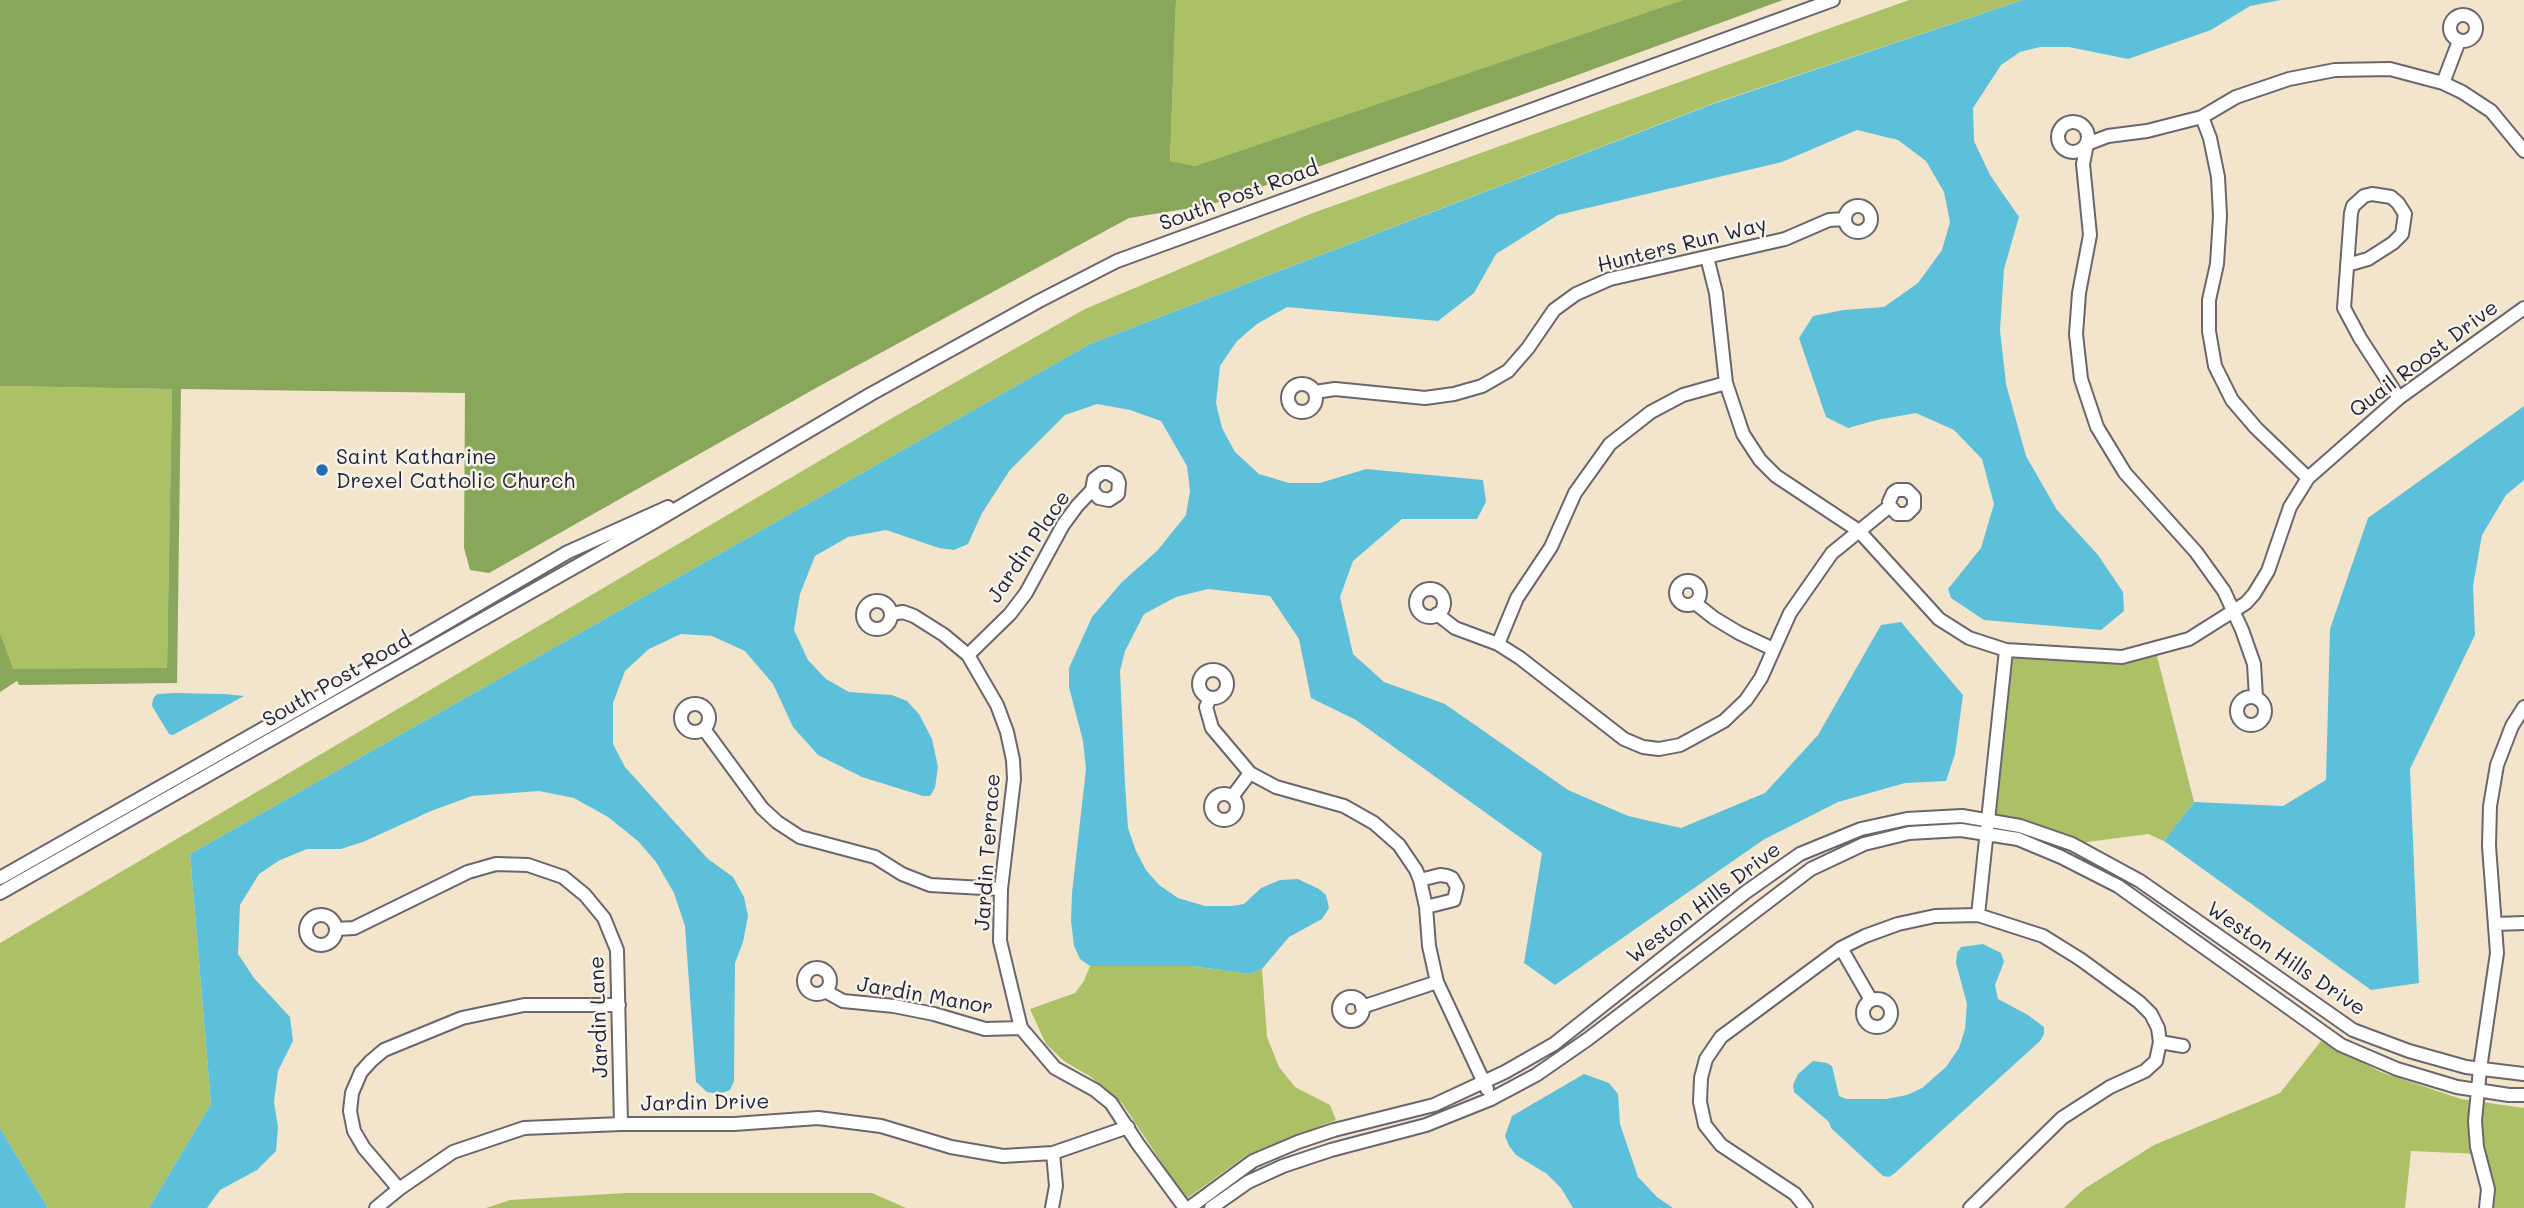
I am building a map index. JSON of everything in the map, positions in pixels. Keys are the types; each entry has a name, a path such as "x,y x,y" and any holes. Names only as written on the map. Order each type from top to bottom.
{"street":[{"name":"South Post Road","path":"0,893 656,521 895,380 1039,300 1117,261 1833,0"},
{"path":"2443,83 2459,41"},
{"path":"2256,697 2254,664 2235,612 2224,591 2196,552 2125,474 2097,427 2081,379 2076,334 2079,293 2090,235 2083,164 2087,144 2108,136 2142,132 2202,117 2246,94 2289,79 2336,70 2390,69 2443,83 2462,92 2491,111 2524,151"},
{"path":"2202,117 2210,138 2220,216 2217,264 2209,300 2209,331 2215,366 2240,410 2308,478"},
{"path":"2347,265 2368,259 2402,234 2405,214 2398,202 2391,197 2372,194 2364,196 2353,206 2347,265 2344,308 2399,398"},
{"name":"Hunters Run Way","path":"1315,392 1335,389 1425,398 1482,386 1508,370 1528,348 1554,310 1576,294 1610,279 1785,239 1829,220 1845,219"},
{"name":"Quail Roost Drive","path":"1707,257 1716,293 1726,383 1743,434 1760,460 1776,476 1859,531 1939,619 1969,638 2006,650 2122,657 2189,639 2235,612 2261,584 2290,507 2308,478 2399,398 2524,308"},
{"path":"1498,644 1517,598 1551,547 1575,494 1610,444 1651,412 1683,395 1726,383"},
{"name":"Jardin Place","path":"968,654 1010,614 1026,593 1063,525 1093,490"},
{"name":"South Post Road","path":"0,878 304,706 568,552 691,498"},
{"path":"1437,614 1455,628 1498,644 1520,658 1624,739 1643,747 1659,749 1680,745 1724,721 1746,700 1761,678 1790,613 1813,578 1832,553 1890,506"},
{"path":"1695,603 1714,618 1773,649"},
{"name":"Jardin Terrace","path":"891,614 903,612 914,616 968,654 997,705 1007,732 1014,779 1001,889 1000,941 1021,1028 1055,1068 1095,1090 1111,1104 1187,1208"},
{"path":"432,630 440,644"},
{"path":"1978,915 2006,650"},
{"path":"1210,698 1206,706 1212,728 1250,773 1276,787 1344,806 1374,823 1399,845 1420,880 1437,982 1491,1099"},
{"path":"2486,1208 2488,1189 2477,1147 2475,1121 2480,1069 2496,974 2489,846 2490,806 2497,765 2512,726 2524,707"},
{"path":"704,729 762,808 800,837 875,857 902,874 930,885 1001,889"},
{"path":"1232,797 1250,773"},
{"name":"Weston Hills Drive","path":"1187,1208 1253,1161 1334,1130 1434,1105 1484,1082 1554,1044 1746,892 1800,854 1861,829 1907,819 1962,816 1989,820 2020,826 2072,844 2140,881 2353,1030 2466,1068 2524,1074"},
{"name":"Weston Hills Drive","path":"1211,1208 1248,1182 1283,1166 1331,1150 1426,1125 1491,1099 1536,1075 1588,1039 1811,869 1864,844 1909,833 1961,830 2018,839 2061,857 2118,886 2341,1045 2397,1069 2457,1087 2524,1095"},
{"name":"Jardin Lane","path":"336,929 354,928 468,872 496,864 528,865 563,877 585,895 604,918 617,950 621,1124"},
{"path":"1420,880 1447,876 1455,881 1457,887 1454,900 1426,907"},
{"path":"1806,1208 1795,1194 1721,1145 1705,1125 1700,1102 1701,1078 1706,1059 1721,1037 1841,948 1865,936 1910,921 1935,916 1978,915 2043,936 2080,959 2145,1008 2158,1028 2160,1042 2156,1061 2145,1071 2110,1087 2062,1118 1970,1208"},
{"path":"2495,924 2524,923"},
{"path":"1841,948 1871,1000"},
{"path":"1362,1007 1437,982"},
{"name":"Jardin Manor","path":"825,991 843,1001 894,1006 985,1029 1021,1028"},
{"path":"398,1189 364,1148 354,1131 350,1111 352,1093 361,1072 371,1061 384,1051 471,1016 524,1005 619,1005"},
{"path":"2160,1042 2183,1046"},
{"name":"Jardin Drive","path":"376,1208 398,1189 453,1152 524,1128 621,1124 734,1125 818,1118 881,1126 951,1147 1003,1156 1053,1153 1128,1127"},
{"path":"1052,1208 1056,1186 1053,1153"}],"green space":[{"path":"0,0 1176,0 1170,161 1195,166 1683,0 1783,0 1210,205 1129,218 816,388 489,573 470,570 464,548 465,393 181,389 177,683 19,685 17,681 0,692 0,633 13,669 167,668 172,389 0,386"},
{"path":"1176,0 1683,0 1195,166 1170,162"},
{"path":"1909,0 2023,0 1717,102 1090,344 190,854 211,1104 149,1208 48,1208 0,1128 0,943 894,417 1085,309 1310,214"},
{"path":"0,386 172,389 167,669 12,669 0,633"},
{"path":"2155,648 2194,802 2164,841 2148,834 2072,844 1989,820 2006,650 2122,657"},
{"path":"1090,966 1192,966 1250,974 1262,969 1267,1037 1279,1067 1295,1087 1330,1105 1336,1120 1247,1155 1186,1199 1122,1103 1091,1077 1064,1061 1046,1044 1030,1009 1075,993"},
{"path":"2321,1041 2381,1072 2461,1099 2524,1108 2524,1208 2486,1208 2479,1154 2411,1151 2405,1208 2064,1208 2084,1189 2154,1145 2280,1093"},
{"path":"625,1193 872,1193 906,1208 486,1208 510,1200"}],"water":[{"path":"2023,0 2281,0 2250,6 2211,30 2128,59 2069,47 2040,47 2020,52 2001,65 1973,108 1974,141 1990,175 2019,217 2004,269 2000,330 2006,384 2026,456 2057,510 2098,555 2123,592 2124,611 2101,630 1984,620 1951,598 1948,589 1981,548 1994,504 1982,459 1954,430 1916,413 1848,428 1826,417 1799,338 1813,316 1884,307 1918,283 1942,250 1950,222 1944,192 1926,161 1898,140 1857,130 1782,162 1558,215 1496,254 1474,293 1438,321 1287,307 1257,324 1237,341 1220,366 1216,403 1222,428 1235,452 1259,474 1289,483 1320,483 1366,469 1483,480 1486,502 1477,519 1402,519 1353,561 1340,597 1353,654 1384,682 1445,704 1568,790 1628,816 1681,828 1765,793 1818,735 1881,625 1901,622 1963,695 1955,754 1946,781 1905,783 1838,802 1763,840 1555,985 1524,963 1542,853 1356,720 1311,698 1299,639 1270,596 1208,589 1176,597 1144,614 1125,651 1120,671 1125,784 1128,828 1136,851 1146,870 1159,885 1178,898 1205,906 1244,904 1261,888 1280,880 1298,879 1326,895 1329,908 1322,919 1289,937 1262,969 1250,974 1192,966 1090,966 1080,959 1074,946 1071,921 1086,769 1083,741 1069,687 1069,668 1092,617 1122,582 1157,551 1186,515 1190,491 1187,466 1161,421 1130,410 1097,404 1065,415 1010,470 982,513 968,544 954,550 939,548 886,530 848,537 815,556 800,594 794,630 808,660 826,679 849,692 892,695 907,701 919,714 932,739 938,767 935,788 930,796 862,777 818,755 793,727 773,684 745,651 712,636 681,634 649,649 625,671 613,703 613,744 625,767 708,859 733,877 744,897 748,916 743,942 735,963 734,1081 730,1090 719,1094 707,1092 696,1082 685,926 674,893 656,862 638,841 608,817 574,798 539,791 472,796 431,811 363,842 341,849 307,849 280,860 259,874 240,905 238,954 254,978 290,1017 293,1041 278,1071 274,1102 278,1127 276,1151 257,1170 220,1190 207,1208 149,1208 211,1104 190,854 1090,344 1713,104"},
{"path":"2524,406 2524,480 2506,495 2482,535 2473,586 2475,635 2410,769 2419,983 2371,990 2164,841 2194,802 2283,806 2326,780 2330,629 2368,518"},
{"path":"157,694 244,696 173,735 169,734 152,706"},
{"path":"1983,944 2001,953 2004,962 1995,985 1998,999 2044,1027 2044,1034 2040,1041 1895,1173 1889,1177 1883,1176 1831,1128 1829,1122 1794,1092 1793,1085 1798,1074 1813,1061 1832,1066 1839,1096 1846,1099 1886,1099 1907,1095 1922,1088 1946,1067 1959,1048 1965,1029 1967,1004 1956,963 1957,953 1961,947"},
{"path":"1584,1074 1609,1083 1618,1094 1620,1124 1638,1177 1657,1197 1673,1208 1573,1208 1561,1188 1547,1174 1516,1155 1509,1146 1505,1136 1512,1116"},
{"path":"0,1128 48,1208 0,1208"}],"place":[{"name":"Saint Katharine Drexel Catholic Church","path":"322,470"}]}
